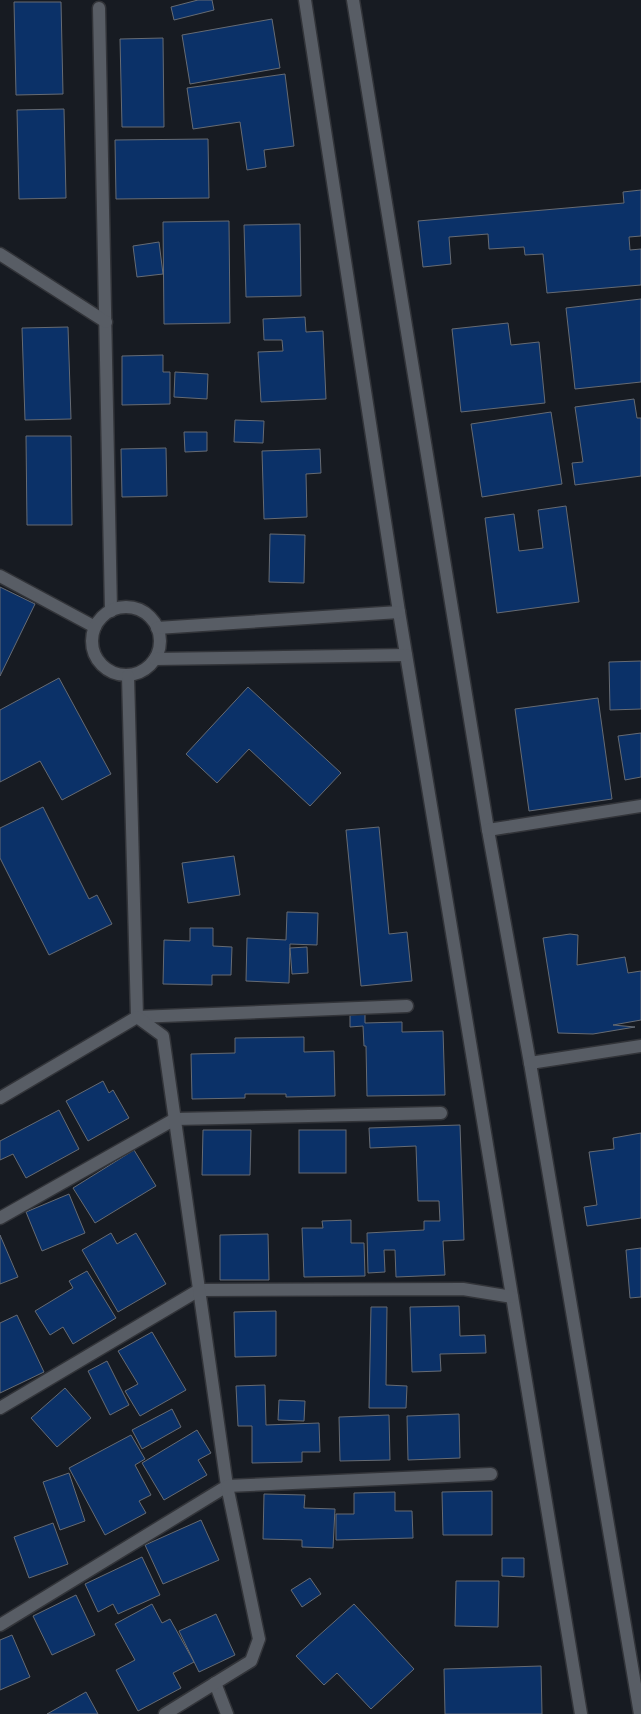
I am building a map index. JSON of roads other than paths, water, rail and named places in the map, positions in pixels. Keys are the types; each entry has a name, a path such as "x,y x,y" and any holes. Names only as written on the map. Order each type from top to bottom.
{"street":[{"path":"305,0 399,612 581,1714"},
{"path":"357,1 488,830 530,1063 640,1714"},
{"path":"99,8 111,611"},
{"path":"0,254 106,322"},
{"path":"0,576 95,627"},
{"path":"123,607 134,608 148,616 157,628 160,638 159,649 155,659 139,673 128,676 106,669 98,661 92,650 92,638 95,627 102,617 111,611 123,607"},
{"path":"157,628 399,612"},
{"path":"155,659 406,655"},
{"path":"128,676 137,1017"},
{"path":"488,830 641,806"},
{"path":"0,1098 137,1017 407,1006"},
{"path":"137,1017 163,1036 227,1486 259,1639 251,1661 165,1714"},
{"path":"530,1063 641,1046"},
{"path":"0,1218 175,1119 441,1112"},
{"path":"0,1408 199,1290 463,1289 512,1297"},
{"path":"0,1625 227,1486 491,1474"},
{"path":"215,1683 227,1714"}]}
